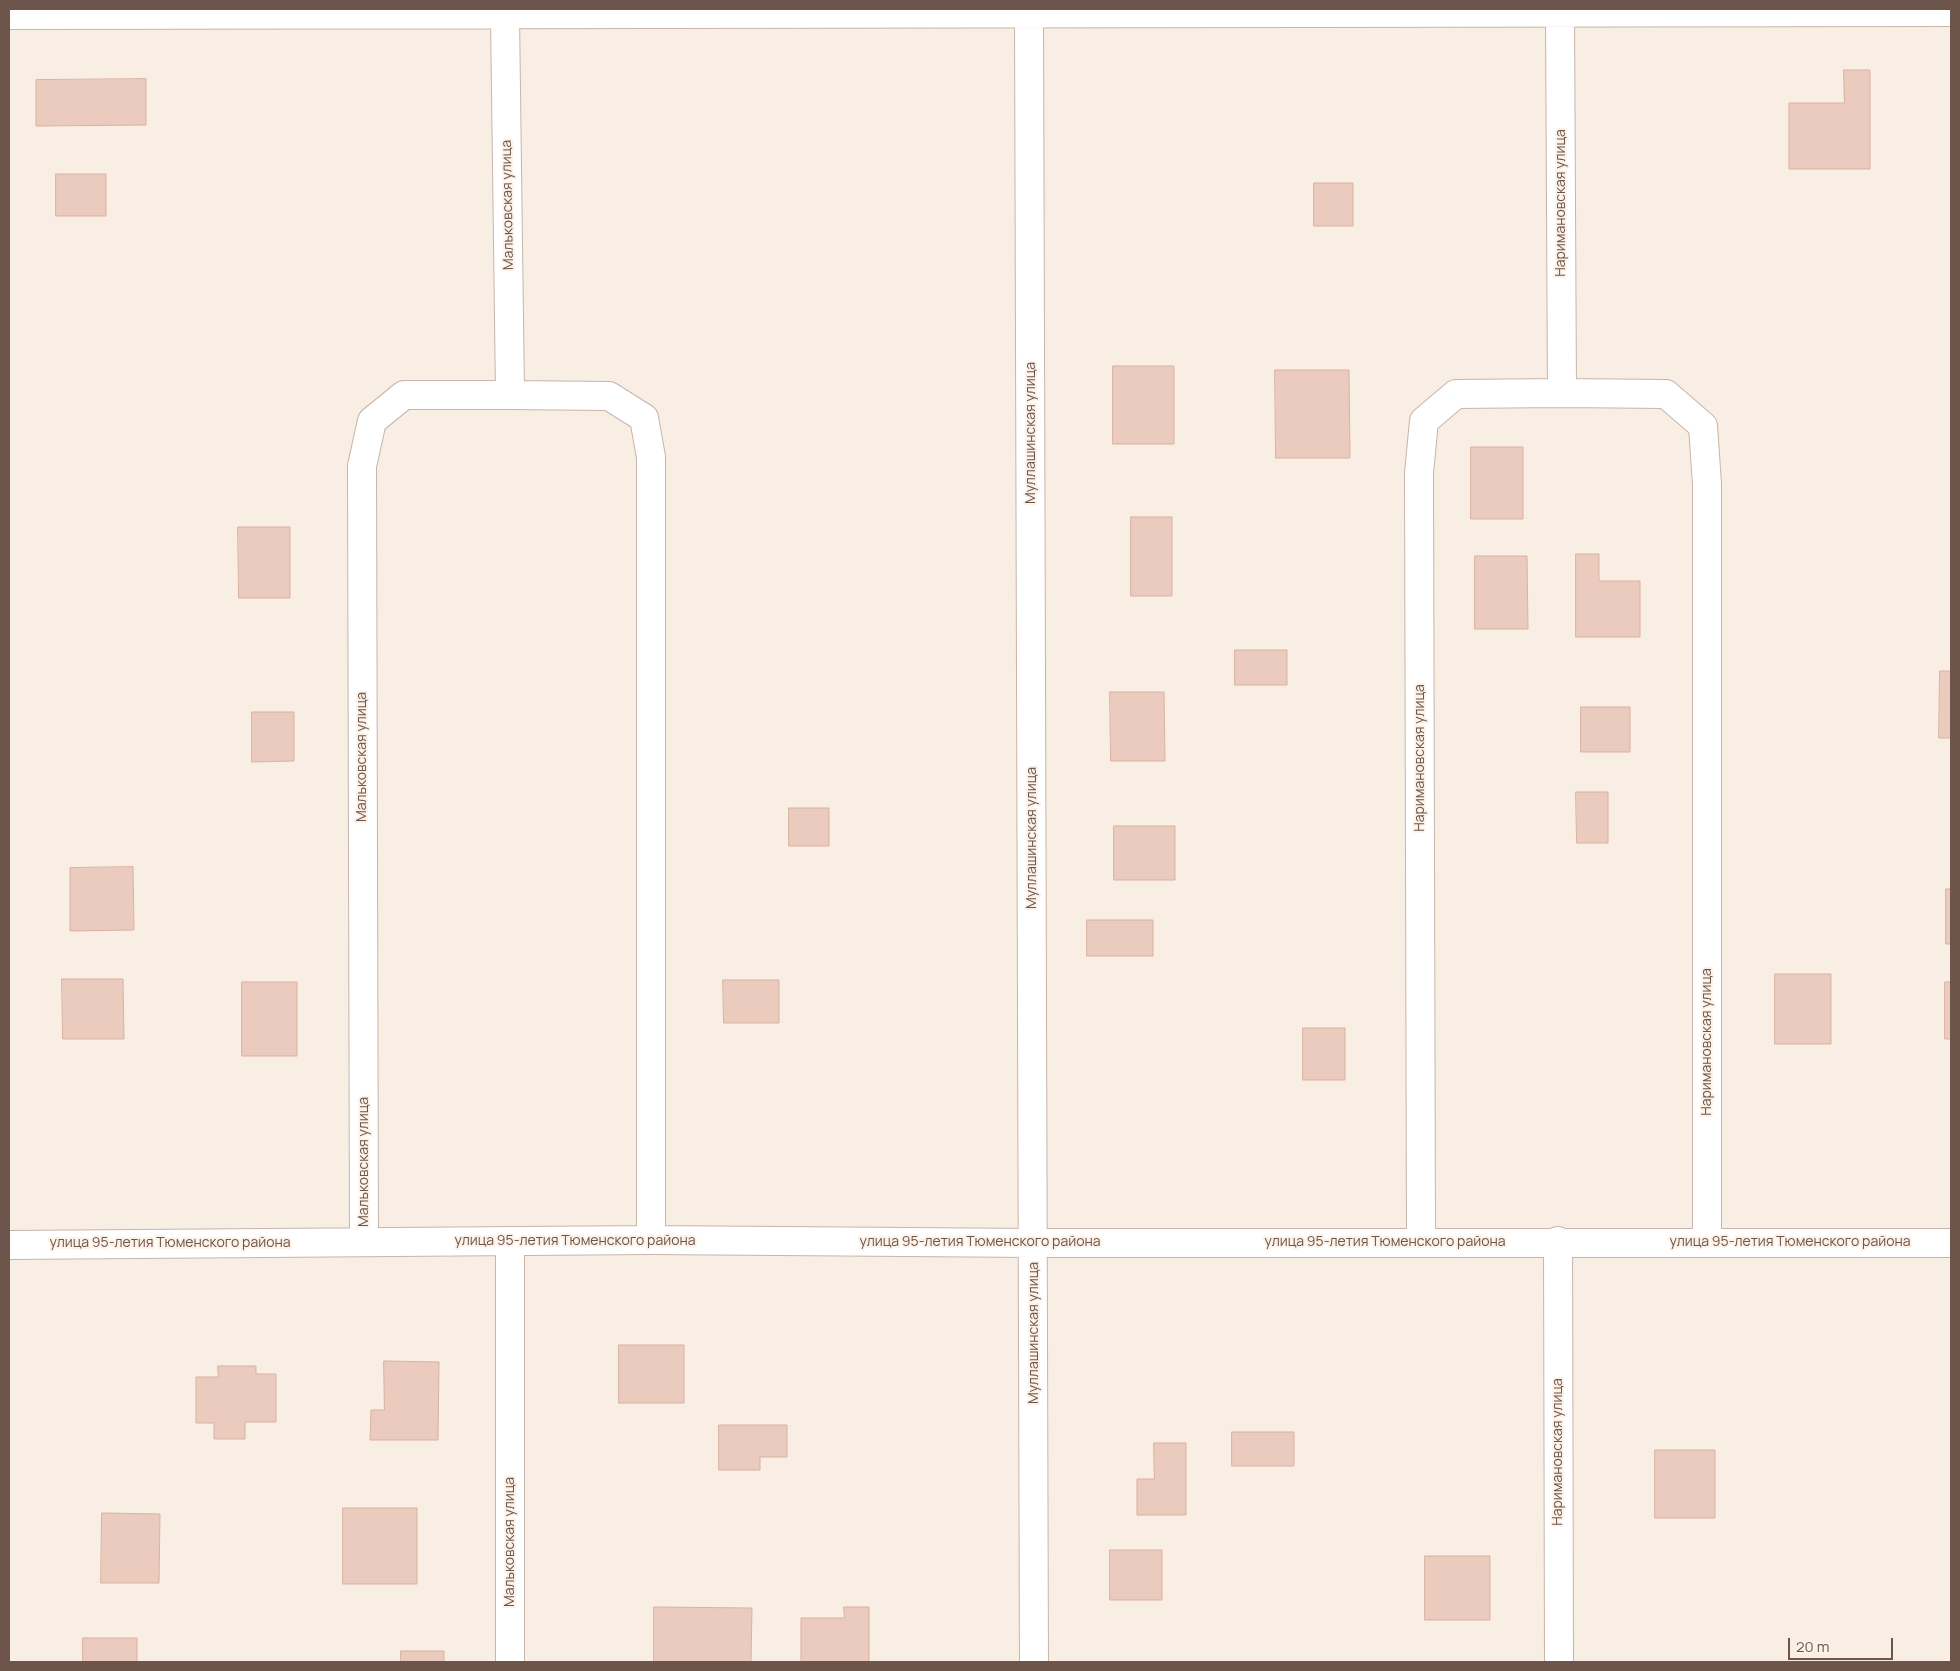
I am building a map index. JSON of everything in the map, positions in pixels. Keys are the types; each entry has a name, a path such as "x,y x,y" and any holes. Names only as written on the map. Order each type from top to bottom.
{"street":[{"path":"9,15 1951,12"},
{"name":"Наримановская улица","path":"1560,13 1562,393"},
{"name":"Муллашинская улица","path":"1029,14 1034,1662"},
{"name":"Мальковская улица","path":"505,15 510,395"},
{"name":"Наримановская улица","path":"1421,1242 1419,473 1424,421 1456,394 1562,393 1666,394 1703,426 1708,484 1706,1242"},
{"name":"Мальковская улица","path":"364,1242 362,466 372,421 404,395 609,396 644,418 651,457 651,1240"},
{"name":"улица 95-летия Тюменского района","path":"9,1245 651,1240 1034,1243 1951,1243"},
{"name":"Мальковская улица","path":"510,1242 510,1662"},
{"name":"Наримановская улица","path":"1558,1242 1559,1662"}],"building":[{"path":"1844,70 1870,70 1870,169 1789,169 1789,103 1844,103"},
{"path":"146,79 146,125 36,126 36,80"},
{"path":"56,174 106,174 106,216 56,216"},
{"path":"1314,183 1353,183 1353,226 1314,226"},
{"path":"1113,366 1174,366 1174,444 1113,444"},
{"path":"1275,370 1349,370 1350,458 1276,458"},
{"path":"1471,447 1523,447 1523,519 1471,519"},
{"path":"1131,517 1172,517 1172,596 1131,596"},
{"path":"238,527 290,527 290,598 239,598"},
{"path":"1576,554 1599,554 1599,581 1640,581 1640,637 1576,637"},
{"path":"1475,556 1527,556 1528,629 1475,629"},
{"path":"1235,650 1287,650 1287,685 1235,685"},
{"path":"1940,671 1951,671 1951,738 1939,738"},
{"path":"1110,692 1164,692 1165,761 1111,761"},
{"path":"1581,707 1630,707 1630,752 1581,752"},
{"path":"252,712 294,712 294,761 252,762"},
{"path":"1576,792 1608,792 1608,843 1577,843"},
{"path":"789,808 829,808 829,846 789,846"},
{"path":"1114,826 1175,826 1175,880 1114,880"},
{"path":"133,867 134,930 70,931 70,868"},
{"path":"1946,889 1951,889 1951,944 1946,944"},
{"path":"1087,920 1153,920 1153,956 1087,956"},
{"path":"1775,974 1831,974 1831,1044 1775,1044"},
{"path":"62,979 123,979 124,1039 63,1039"},
{"path":"723,980 779,980 779,1023 724,1023"},
{"path":"242,982 297,982 297,1056 242,1056"},
{"path":"1945,982 1951,982 1951,1039 1945,1039"},
{"path":"1303,1028 1345,1028 1345,1080 1303,1080"},
{"path":"619,1345 684,1345 684,1403 619,1403"},
{"path":"384,1361 439,1362 438,1440 370,1440 371,1410 384,1410"},
{"path":"218,1366 256,1366 256,1374 276,1374 276,1422 245,1422 245,1439 214,1439 214,1423 196,1423 196,1377 218,1377"},
{"path":"719,1425 787,1425 787,1457 760,1457 760,1470 719,1470"},
{"path":"1232,1432 1294,1432 1294,1466 1232,1466"},
{"path":"1154,1443 1186,1443 1186,1515 1137,1515 1137,1479 1154,1479"},
{"path":"1655,1450 1715,1450 1715,1518 1655,1518"},
{"path":"343,1508 417,1508 417,1584 343,1584"},
{"path":"102,1513 160,1514 159,1583 101,1583"},
{"path":"1110,1550 1162,1550 1162,1600 1110,1600"},
{"path":"1425,1556 1490,1556 1490,1620 1425,1620"},
{"path":"654,1607 752,1608 751,1662 654,1662"},
{"path":"844,1607 869,1607 869,1662 801,1662 801,1618 844,1618"},
{"path":"83,1638 137,1638 137,1662 83,1662"},
{"path":"401,1651 444,1651 444,1662 401,1662"}]}
